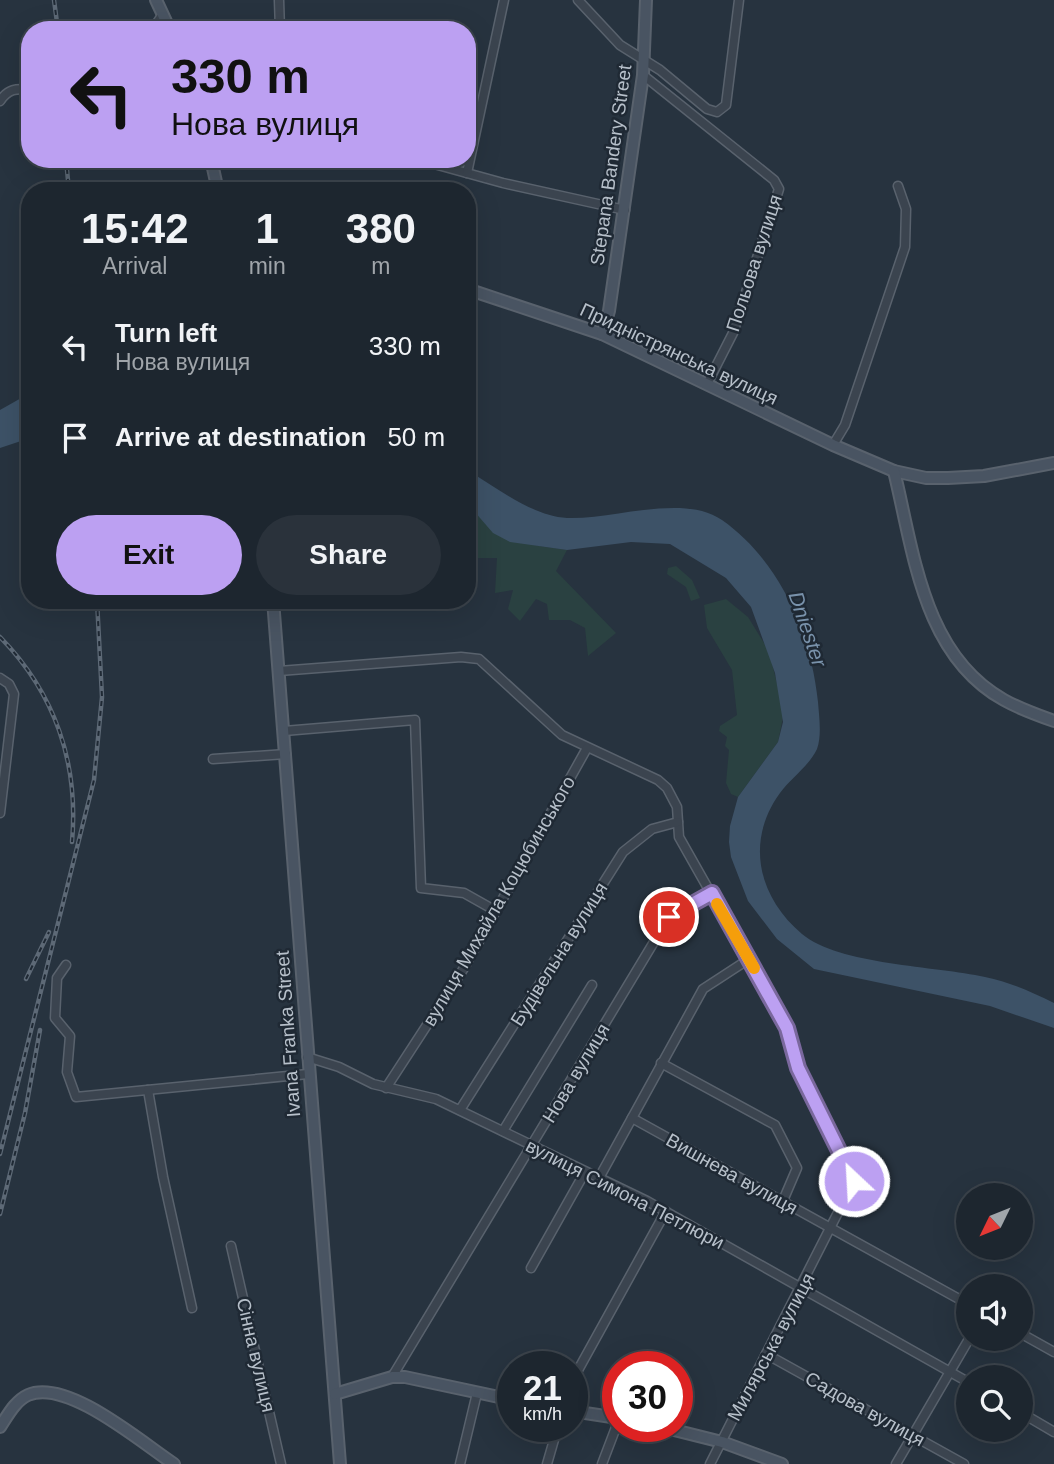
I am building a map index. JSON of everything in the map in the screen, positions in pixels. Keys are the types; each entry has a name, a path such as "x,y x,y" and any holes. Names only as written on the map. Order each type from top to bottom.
{"main road":[{"path":"156,0 166,21"},
{"name":"Stepana Bandery Street","path":"602,334 609,312 643,75 646,0"},
{"name":"Придністрянська вулиця","path":"476,292 602,334 833,445 894,471 926,478 948,478 984,476 1054,463"},
{"path":"894,471 925,597 947,646 971,675 1004,700 1054,721"},
{"name":"Ivana Franka Street","path":"274,609 340,1464"},
{"path":"335,1394 392,1377 497,1397"},
{"path":"0,1427 15,1405 27,1395 43,1391 58,1393 79,1401 174,1464"},
{"path":"693,1435 722,1442 782,1464"}],"street":[{"path":"279,0 280,21"},
{"path":"476,131 504,0"},
{"path":"578,0 620,46 660,70 707,109 722,109 726,104 739,0"},
{"path":"158,21 163,14"},
{"name":"Польова вулиця","path":"643,75 712,128 774,180 779,188 733,333 707,384"},
{"path":"0,101 13,89 21,89"},
{"path":"448,168 625,210"},
{"path":"467,173 468,168"},
{"path":"833,445 845,425 905,247 906,209 898,186"},
{"path":"279,671 461,657 480,659 548,724 587,748"},
{"path":"0,678 9,684 14,694 0,813"},
{"path":"284,731 415,720 421,888 464,893 496,911"},
{"name":"Милярська вулиця","path":"587,748 658,780 667,788 677,807 679,837 787,1028 798,1068 853,1176 853,1189 710,1464"},
{"name":"вулиця Михайла Коцюбинського","path":"386,1088 464,968 587,748"},
{"path":"214,759 286,754"},
{"name":"Будівельна вулиця","path":"460,1110 623,852 652,829 678,822"},
{"name":"Нова вулиця","path":"392,1377 669,917 712,893"},
{"path":"599,1178 703,989 748,959"},
{"path":"66,965 57,978 55,1018 70,1037 67,1072 76,1097 308,1074"},
{"path":"503,1131 592,985"},
{"name":"вулиця Симона Петлюри","path":"307,1057 339,1067 386,1088 413,1092 460,1110 599,1178 666,1211 956,1376"},
{"path":"661,1063 775,1125 797,1168 782,1203"},
{"path":"148,1090 163,1177 192,1308"},
{"name":"Вишнева вулиця","path":"632,1118 956,1298"},
{"path":"531,1268 585,1172"},
{"path":"588,1352 666,1211"},
{"name":"Сінна вулиця","path":"231,1246 281,1464"},
{"path":"1033,1340 1054,1352"},
{"path":"896,1464 962,1351"},
{"name":"Садова вулиця","path":"766,1354 964,1464"},
{"path":"460,1464 477,1393"},
{"path":"1033,1420 1054,1432"},
{"path":"547,1464 553,1442"},
{"path":"603,1464 610,1442"}],"green space":[{"path":"476,514 490,527 511,539 567,550 556,571 616,633 588,656 585,628 570,620 549,620 547,604 536,599 520,621 508,609 513,590 495,593 497,558 476,558"},
{"path":"676,566 692,580 700,598 691,601 686,587 667,574 668,568"},
{"path":"726,599 748,617 769,651 784,712 778,742 738,797 731,794 726,783 729,750 725,746 727,737 719,731 720,726 737,715 732,670 707,628 704,605"}],"water":[{"path":"21,398 21,441 0,448 0,410"},
{"path":"476,476 515,500 554,516 585,518 668,508 688,509 706,512 722,520 742,537 776,577 789,600 808,650 818,702 820,732 817,749 780,793 762,830 761,868 775,903 802,934 839,952 889,963 985,977 1037,995 1054,1003 1054,1028 990,1006 814,969 777,939 748,901 731,857 730,826 738,797 778,742 783,722 775,673 751,607 726,578 670,544 631,542 567,550 510,542 493,533 476,513"}],"railway":[{"path":"54,0 57,21"},
{"path":"67,168 68,182"},
{"path":"0,1154 94,780 102,697 97,609"},
{"path":"0,637 35,682 59,731 67,757 71,785 72,842"},
{"path":"26,979 49,932"},
{"path":"0,1214 25,1113 40,1030"}],"slow traffic":[{"path":"717,904 754,968"}],"route":[{"path":"669,917 712,893 787,1028 798,1068 854,1181"}],"water label":[{"name":"Dniester","path":"808,629"}]}
